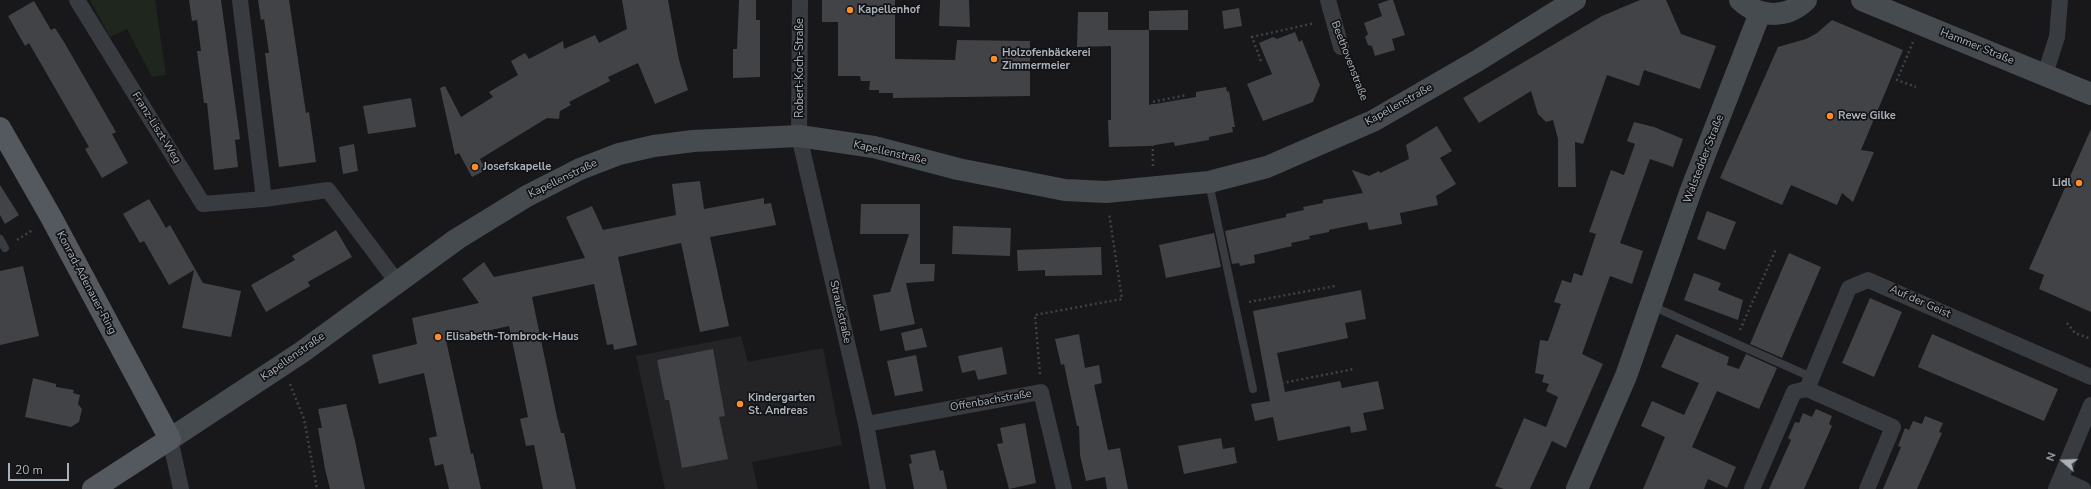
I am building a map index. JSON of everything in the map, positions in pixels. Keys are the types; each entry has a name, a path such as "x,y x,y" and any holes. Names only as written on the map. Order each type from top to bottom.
{"main road":[{"name":"Kapellenstraße","path":"93,489 282,365 457,239 528,196 580,169 618,154 654,146 693,141 799,136 874,148 958,169 1065,190 1106,192 1209,182 1266,167 1315,148 1372,121 1478,61 1575,0"},
{"path":"1740,0 1747,6 1760,13 1774,15 1788,12 1800,6 1806,0"},
{"name":"Hammer Straße","path":"1862,0 2091,94"},
{"name":"Walstedder Straße","path":"1577,489 1626,376 1691,190 1760,13"},
{"name":"Konrad-Adenauer-Ring","path":"0,128 51,217 170,439"}],"street":[{"name":"Franz-Liszt-Weg","path":"77,0 203,204 264,199 328,190 397,282"},
{"path":"240,0 264,199"},
{"name":"Robert-Koch-Straße","path":"799,136 800,0"},
{"name":"Beethovenstraße","path":"1328,0 1341,47"},
{"path":"2045,74 2057,37 2060,0"},
{"name":"Straußstraße","path":"799,136 866,424 878,489"},
{"name":"Auf der Geist","path":"1809,383 1849,288 1868,280 2091,377"},
{"path":"1752,489 1794,392 1809,383 1893,427 1867,489"},
{"name":"Offenbachstraße","path":"866,424 1041,392 1064,489"},
{"path":"2084,489 2058,484 2091,405"},
{"path":"170,439 181,489"}],"lane":[{"path":"1209,182 1253,389"},
{"path":"0,239 6,248"},
{"path":"1651,306 1735,344 1809,383"}],"path":[{"path":"1261,61 1252,37 1333,18"},
{"name":"Beethovenstraße","path":"1341,47 1372,121"},
{"path":"1910,49 1897,80 1916,87"},
{"path":"1153,188 1152,102 1187,95"},
{"path":"1041,392 1035,315 1122,299 1106,192"},
{"path":"6,248 51,217"},
{"path":"1735,344 1776,249"},
{"path":"1235,304 1334,286"},
{"path":"2067,323 2075,333 2091,339"},
{"path":"282,365 304,419 317,489"},
{"path":"1253,389 1354,369"}],"shaded area":[{"path":"90,0 155,0 166,75 152,77 127,29 110,37"},
{"name":"Kindergarten St. Andreas","path":"741,336 748,362 823,348 842,445 752,462 758,489 665,489 636,356"}],"building":[{"path":"189,0 221,0 240,139 235,140 238,167 214,170 207,103 204,103 197,51 201,51 197,20 192,21"},
{"path":"258,0 289,0 306,113 309,112 316,162 279,167 265,53 269,53 264,19 261,20"},
{"path":"622,0 668,0 679,60 688,90 655,104 638,63 608,77 610,81 569,102 571,105 560,111 559,119 547,118 480,159 486,170 472,177 459,153 455,155 440,88 445,86 461,117 493,97 489,92 518,75 511,61 525,53 529,59 563,41 564,49 595,35 599,43 627,29"},
{"path":"739,0 756,0 756,20 760,20 760,77 733,78 733,49 737,49"},
{"path":"822,0 895,0 895,59 955,60 957,40 1030,41 1030,96 893,98 893,93 879,93 879,90 869,90 870,81 861,81 860,76 838,76 838,22 822,22"},
{"path":"940,0 969,0 970,27 939,26"},
{"path":"1393,0 1405,35 1392,39 1395,50 1375,56 1372,46 1368,45 1365,37 1368,34 1364,23 1382,16 1378,4"},
{"path":"1640,0 1666,0 1681,34 1716,46 1700,89 1644,70 1639,86 1607,75 1583,144 1575,142 1576,187 1558,187 1558,139 1553,120 1546,122 1538,114 1531,91 1479,123 1463,98 1602,16"},
{"path":"34,1 51,30 55,28 64,42 116,132 112,134 128,163 102,178 85,149 89,147 29,43 25,46 8,16"},
{"path":"1239,8 1242,26 1224,29 1222,11"},
{"path":"1188,10 1188,30 1149,30 1149,11"},
{"path":"1078,12 1108,12 1108,30 1149,30 1149,105 1196,97 1196,92 1226,87 1227,92 1229,91 1235,127 1232,127 1233,132 1209,137 1209,140 1175,146 1174,142 1149,146 1109,147 1108,120 1111,120 1111,46 1077,47"},
{"name":"Rewe Gilke","path":"1832,20 1903,50 1861,150 1874,152 1853,202 1842,193 1837,205 1791,185 1782,205 1720,178 1778,47 1806,39 1817,33"},
{"path":"1295,32 1299,42 1302,40 1320,85 1313,102 1263,121 1247,84 1272,74 1259,43 1273,37 1277,39"},
{"path":"411,98 416,127 368,134 363,106"},
{"path":"1634,122 1654,127 1683,139 1673,167 1650,159 1620,243 1643,251 1632,284 1610,276 1582,354 1603,364 1566,448 1552,441 1530,489 1504,489 1495,486 1524,418 1546,427 1558,397 1546,391 1549,384 1542,382 1544,375 1535,373 1540,340 1548,341 1561,304 1554,302 1562,280 1571,283 1574,273 1582,276 1596,234 1589,232 1611,170 1624,175 1635,144 1627,141"},
{"path":"1437,126 1452,151 1440,158 1456,184 1436,196 1438,205 1400,213 1402,224 1369,230 1367,222 1329,230 1329,232 1309,236 1310,239 1291,243 1292,246 1254,255 1255,263 1240,266 1239,263 1232,264 1225,231 1286,217 1286,214 1304,210 1303,207 1323,203 1323,200 1363,193 1352,170 1369,176 1379,171 1380,173 1409,159 1406,145"},
{"name":"Lidl","path":"2091,129 2091,312 2039,289 2044,275 2029,269"},
{"path":"354,144 358,171 343,174 339,147"},
{"name":"Elisabeth-Tombrock-Haus","path":"700,181 704,209 764,198 764,204 771,203 776,225 710,237 729,326 700,332 681,243 618,257 637,345 614,350 613,344 607,345 594,284 532,297 557,417 561,433 564,433 576,489 543,489 534,445 526,446 520,419 528,417 509,326 446,340 471,454 473,453 481,489 449,489 443,464 435,466 429,438 437,436 424,373 379,384 372,355 417,344 412,318 479,303 462,279 484,262 494,277 585,258 566,217 592,206 603,230 676,215 672,184"},
{"path":"0,185 19,215 5,224 0,215"},
{"path":"149,199 166,228 170,225 203,283 241,291 231,337 182,328 194,270 169,285 144,241 140,243 123,214"},
{"path":"861,204 920,204 920,264 935,264 934,281 906,283 915,324 880,331 873,295 890,292 909,234 860,234"},
{"path":"1707,211 1736,222 1725,250 1697,239"},
{"path":"953,226 1011,228 1010,256 952,254"},
{"path":"336,230 352,257 308,282 310,286 266,312 251,285 295,260 292,256"},
{"path":"1214,233 1221,267 1166,278 1159,245"},
{"path":"1101,247 1102,275 1045,276 1045,270 1018,271 1017,250"},
{"path":"1789,253 1821,267 1782,358 1750,344"},
{"path":"23,266 39,336 0,345 0,271"},
{"path":"1694,273 1721,283 1718,290 1743,300 1738,320 1684,300"},
{"path":"1361,290 1366,319 1345,323 1348,338 1277,353 1285,392 1340,381 1342,388 1378,381 1384,409 1363,413 1367,430 1351,433 1350,426 1278,441 1273,417 1255,421 1251,404 1270,401 1253,311"},
{"path":"1870,298 1902,312 1874,377 1842,363"},
{"path":"922,328 927,347 905,351 901,333"},
{"path":"1079,334 1085,368 1099,365 1102,383 1094,385 1108,450 1120,448 1128,489 1107,489 1105,477 1086,481 1080,455 1079,426 1077,426 1064,364 1061,365 1055,339"},
{"path":"1676,334 1729,357 1727,365 1739,369 1746,354 1777,368 1759,409 1717,391 1692,447 1736,467 1727,488 1708,479 1704,489 1643,489 1665,437 1641,426 1652,401 1684,415 1699,383 1661,367"},
{"path":"1932,334 2058,389 2044,421 1918,367"},
{"path":"1002,347 1007,374 978,380 975,370 962,373 958,356"},
{"path":"713,349 725,416 719,417 728,459 682,468 669,400 665,400 657,360"},
{"path":"916,355 923,391 895,396 887,361"},
{"path":"33,378 56,384 56,387 74,390 73,393 80,395 78,404 82,409 79,422 71,427 25,417"},
{"path":"346,404 365,489 330,489 325,469 318,428 322,428 318,409"},
{"path":"1816,409 1832,416 1829,424 1832,426 1804,489 1769,489 1791,440 1788,438 1795,422 1799,423 1803,413 1812,417"},
{"path":"1925,416 1943,423 1939,432 1942,433 1917,489 1883,489 1901,447 1898,446 1905,428 1909,430 1913,421 1922,424"},
{"path":"1025,423 1036,483 1009,489 997,444 1003,443 1000,428"},
{"path":"1221,438 1223,449 1234,447 1237,463 1184,474 1178,446"},
{"path":"935,450 940,471 943,470 947,489 914,489 909,464 912,463 910,455"}],"place":[{"name":"Kapellenhof","path":"850,10"},
{"name":"Holzofenbäckerei Zimmermeier","path":"994,59"},
{"name":"Rewe Gilke","path":"1830,116"},
{"name":"Josefskapelle","path":"475,167"},
{"name":"Lidl","path":"2079,183"},
{"name":"Elisabeth-Tombrock-Haus","path":"438,337"},
{"name":"Kindergarten St. Andreas","path":"740,404"}]}
